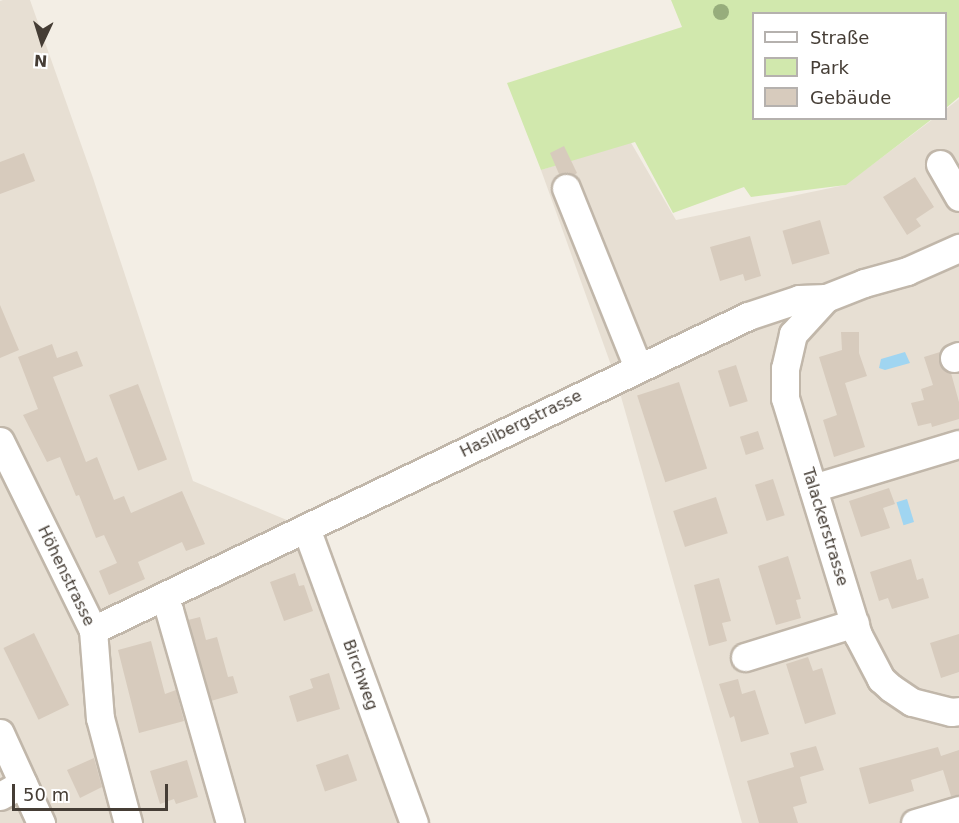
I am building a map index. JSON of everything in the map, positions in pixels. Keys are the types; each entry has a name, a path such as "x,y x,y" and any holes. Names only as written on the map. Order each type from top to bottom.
{"street":[{"path":"940,164 959,196"},
{"path":"566,188 638,367"},
{"name":"Haslibergstrasse","path":"93,630 748,316 799,299 826,298 864,283 907,271 959,248"},
{"name":"Talackerstrasse","path":"826,298 793,334 785,368 785,398 855,622 881,679 891,688 912,702 951,712 959,711"},
{"name":"Höhenstrasse","path":"0,441 93,630 100,718 128,823"},
{"path":"813,488 959,444"},
{"name":"Birchweg","path":"306,528 414,823"},
{"path":"162,597 169,610 230,823"},
{"path":"745,657 855,622"},
{"path":"0,733 41,823"},
{"path":"0,796 23,783"},
{"path":"915,823 959,810"}],"shaded area":[{"path":"30,0 93,178 193,481 306,528 414,823 0,823 0,1"},
{"path":"959,99 959,823 742,823 616,379 541,170 630,141 676,220 845,185 932,120 947,120 947,108"}],"green space":[{"path":"671,0 959,0 959,97 947,107 947,12 752,12 752,120 931,120 846,185 751,197 744,187 673,213 635,142 541,170 507,83 682,27"}],"water":[{"path":"905,352 910,363 885,370 879,368 881,359"},
{"path":"907,499 914,522 903,525 896,502"}],"building":[{"path":"564,146 577,173 574,175 559,174 550,153"},
{"path":"24,153 35,181 0,194 0,162"},
{"path":"915,177 934,207 916,219 921,226 907,235 883,197"},
{"path":"820,220 830,254 792,264 783,231"},
{"path":"750,236 761,276 745,281 743,274 720,281 710,247"},
{"path":"0,305 19,350 0,358"},
{"path":"841,332 859,332 859,353 867,376 845,383 865,447 834,457 823,420 837,415 819,357 842,350"},
{"path":"52,344 57,358 77,351 83,366 53,377 86,462 97,457 114,500 124,496 131,513 182,491 205,544 186,551 182,542 138,562 145,579 109,595 99,571 117,563 104,535 96,538 79,495 76,496 60,457 47,462 23,415 38,409 18,357"},
{"path":"940,352 939,363 951,373 959,402 959,419 932,427 931,423 918,426 911,403 924,400 921,389 933,385 924,357"},
{"path":"736,365 748,401 730,407 718,371"},
{"path":"679,382 707,469 665,482 637,396"},
{"path":"138,384 167,460 138,471 109,395"},
{"path":"758,431 764,449 746,455 740,437"},
{"path":"773,479 785,515 767,521 755,485"},
{"path":"889,488 895,504 883,508 890,528 861,537 849,501"},
{"path":"716,497 728,533 685,547 673,511"},
{"path":"788,556 801,599 796,600 801,618 776,625 758,566"},
{"path":"911,559 917,580 923,578 929,598 892,609 888,598 879,601 870,572"},
{"path":"295,573 299,586 304,585 313,611 284,621 270,582"},
{"path":"719,578 731,621 722,623 727,641 709,646 694,585"},
{"path":"200,617 206,640 217,637 228,677 233,676 238,693 211,701 188,620"},
{"path":"34,633 69,705 39,720 3,648"},
{"path":"959,634 959,672 941,678 930,643"},
{"path":"151,641 165,694 176,690 184,721 139,733 118,650"},
{"path":"808,657 813,671 822,668 836,714 805,724 786,664"},
{"path":"329,673 340,709 297,722 289,696 313,688 310,679"},
{"path":"738,679 742,694 755,690 769,734 741,742 734,716 730,718 719,684"},
{"path":"816,746 824,770 800,777 807,803 793,807 798,823 759,823 747,781 794,767 790,753"},
{"path":"938,747 941,756 959,750 959,795 951,796 943,770 911,780 914,791 869,804 859,768"},
{"path":"348,754 357,780 325,792 316,765"},
{"path":"94,758 102,787 80,798 67,770"},
{"path":"187,760 198,797 176,804 174,799 160,804 150,771"}]}
